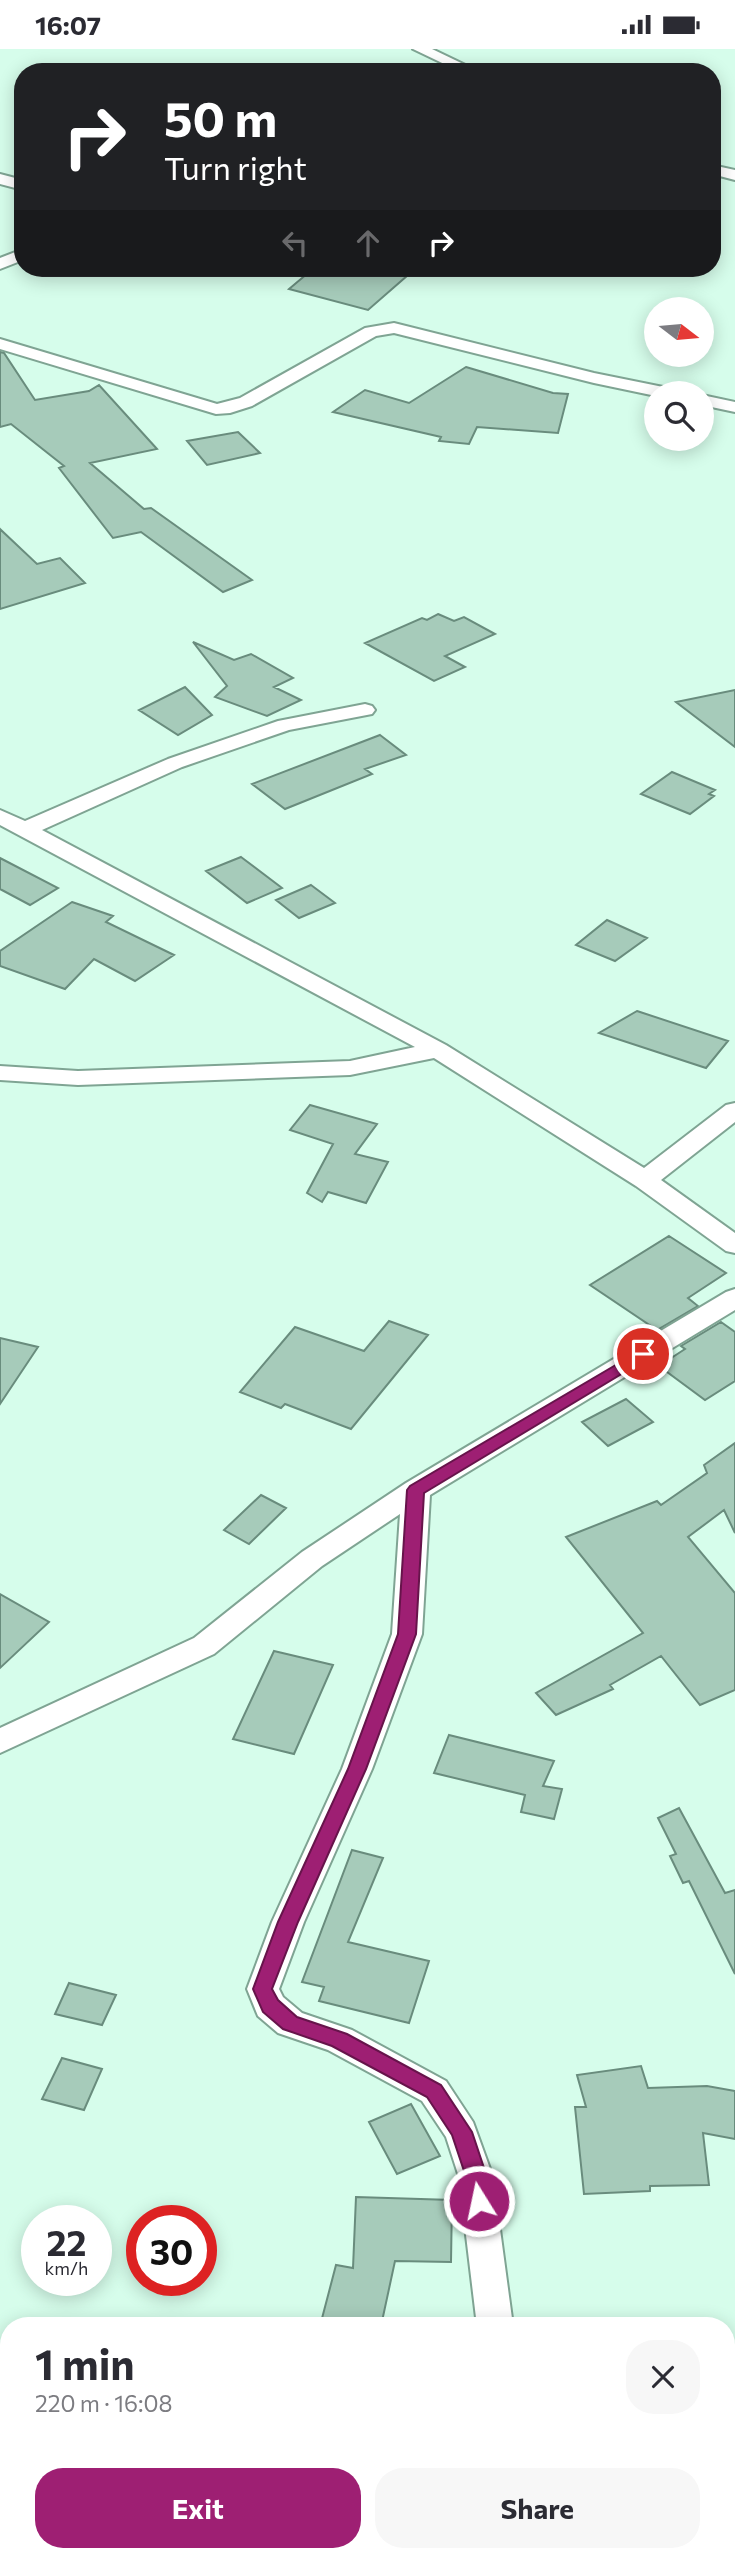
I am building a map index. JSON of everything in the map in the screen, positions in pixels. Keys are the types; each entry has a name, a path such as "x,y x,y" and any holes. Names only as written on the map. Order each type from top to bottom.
{"street":[{"path":"420,49 452,63"},
{"path":"0,344 216,408 230,408 246,403 381,328 408,331 644,388"},
{"path":"714,403 735,407"},
{"path":"25,829 175,763 285,725 365,710"},
{"path":"0,816 438,1050 645,1180 735,1245"},
{"path":"0,1073 78,1077 350,1068 438,1050"},
{"path":"645,1180 735,1110"},
{"path":"0,1741 204,1646 312,1559 416,1490 735,1298"},
{"path":"416,1490 407,1634 357,1769 288,1922 262,1989 270,2006 290,2023 340,2040 434,2091 461,2132 476,2177 494,2317"}],"building":[{"path":"303,277 406,277 368,310 289,289"},
{"path":"0,352 4,353 35,400 89,391 99,385 157,449 90,463 144,509 151,508 252,580 223,592 141,532 113,538 59,468 64,466 11,424 0,427"},
{"path":"466,367 553,393 568,394 558,433 477,427 469,444 439,441 441,437 333,412 365,390 409,403"},
{"path":"238,432 260,453 207,465 187,441"},
{"path":"0,529 37,564 60,558 85,583 0,609"},
{"path":"438,614 454,621 464,617 495,634 445,656 465,667 434,681 365,643 422,618 427,620"},
{"path":"193,642 234,660 251,654 293,678 274,687 301,700 267,716 215,697 227,686"},
{"path":"185,687 212,715 178,735 139,710"},
{"path":"735,690 735,747 676,702"},
{"path":"380,735 406,755 365,769 372,774 285,809 252,784"},
{"path":"672,772 715,790 709,794 714,796 690,814 641,794"},
{"path":"241,857 282,888 247,903 206,871"},
{"path":"0,858 58,888 30,905 0,889"},
{"path":"311,885 335,903 299,918 276,900"},
{"path":"72,902 113,916 106,922 174,955 135,981 94,959 65,989 0,966 0,951"},
{"path":"607,920 647,938 615,961 576,945"},
{"path":"637,1011 728,1041 706,1068 599,1033"},
{"path":"310,1105 377,1124 355,1154 388,1162 366,1203 328,1192 322,1202 307,1193 333,1144 290,1130"},
{"path":"669,1236 726,1273 688,1298 698,1306 657,1330 590,1285"},
{"path":"389,1321 428,1335 351,1429 285,1404 281,1408 240,1392 295,1327 364,1351"},
{"path":"721,1322 735,1332 735,1381 705,1400 659,1366 685,1349 681,1346"},
{"path":"0,1338 38,1347 0,1404"},
{"path":"626,1399 653,1422 608,1446 582,1422"},
{"path":"735,1443 735,1533 724,1510 688,1537 735,1593 735,1690 700,1705 661,1656 610,1685 613,1689 556,1715 536,1693 643,1633 566,1537 657,1501 661,1505 707,1473 704,1465"},
{"path":"261,1495 286,1508 249,1544 224,1530"},
{"path":"0,1594 49,1622 0,1668"},
{"path":"274,1651 333,1665 294,1754 233,1739"},
{"path":"449,1735 554,1761 543,1786 562,1789 554,1819 521,1812 525,1795 434,1773"},
{"path":"679,1808 725,1893 735,1890 735,1974 689,1881 683,1883 670,1856 676,1854 658,1818"},
{"path":"352,1850 383,1858 348,1942 429,1961 409,2023 319,2001 324,1987 302,1982"},
{"path":"69,1983 116,1995 102,2025 55,2014"},
{"path":"62,2058 102,2069 84,2110 42,2099"},
{"path":"641,2066 648,2088 707,2086 735,2091 735,2139 703,2133 709,2185 650,2186 650,2191 584,2194 575,2107 586,2107 577,2075"},
{"path":"411,2104 440,2156 397,2174 369,2122"},
{"path":"356,2197 452,2200 451,2262 395,2261 383,2317 322,2317 336,2265 353,2268"}],"route":[{"path":"479,2201 476,2177 461,2132 434,2091 340,2040 290,2023 270,2006 262,1989 288,1922 357,1769 407,1634 416,1490 643,1354"}]}
